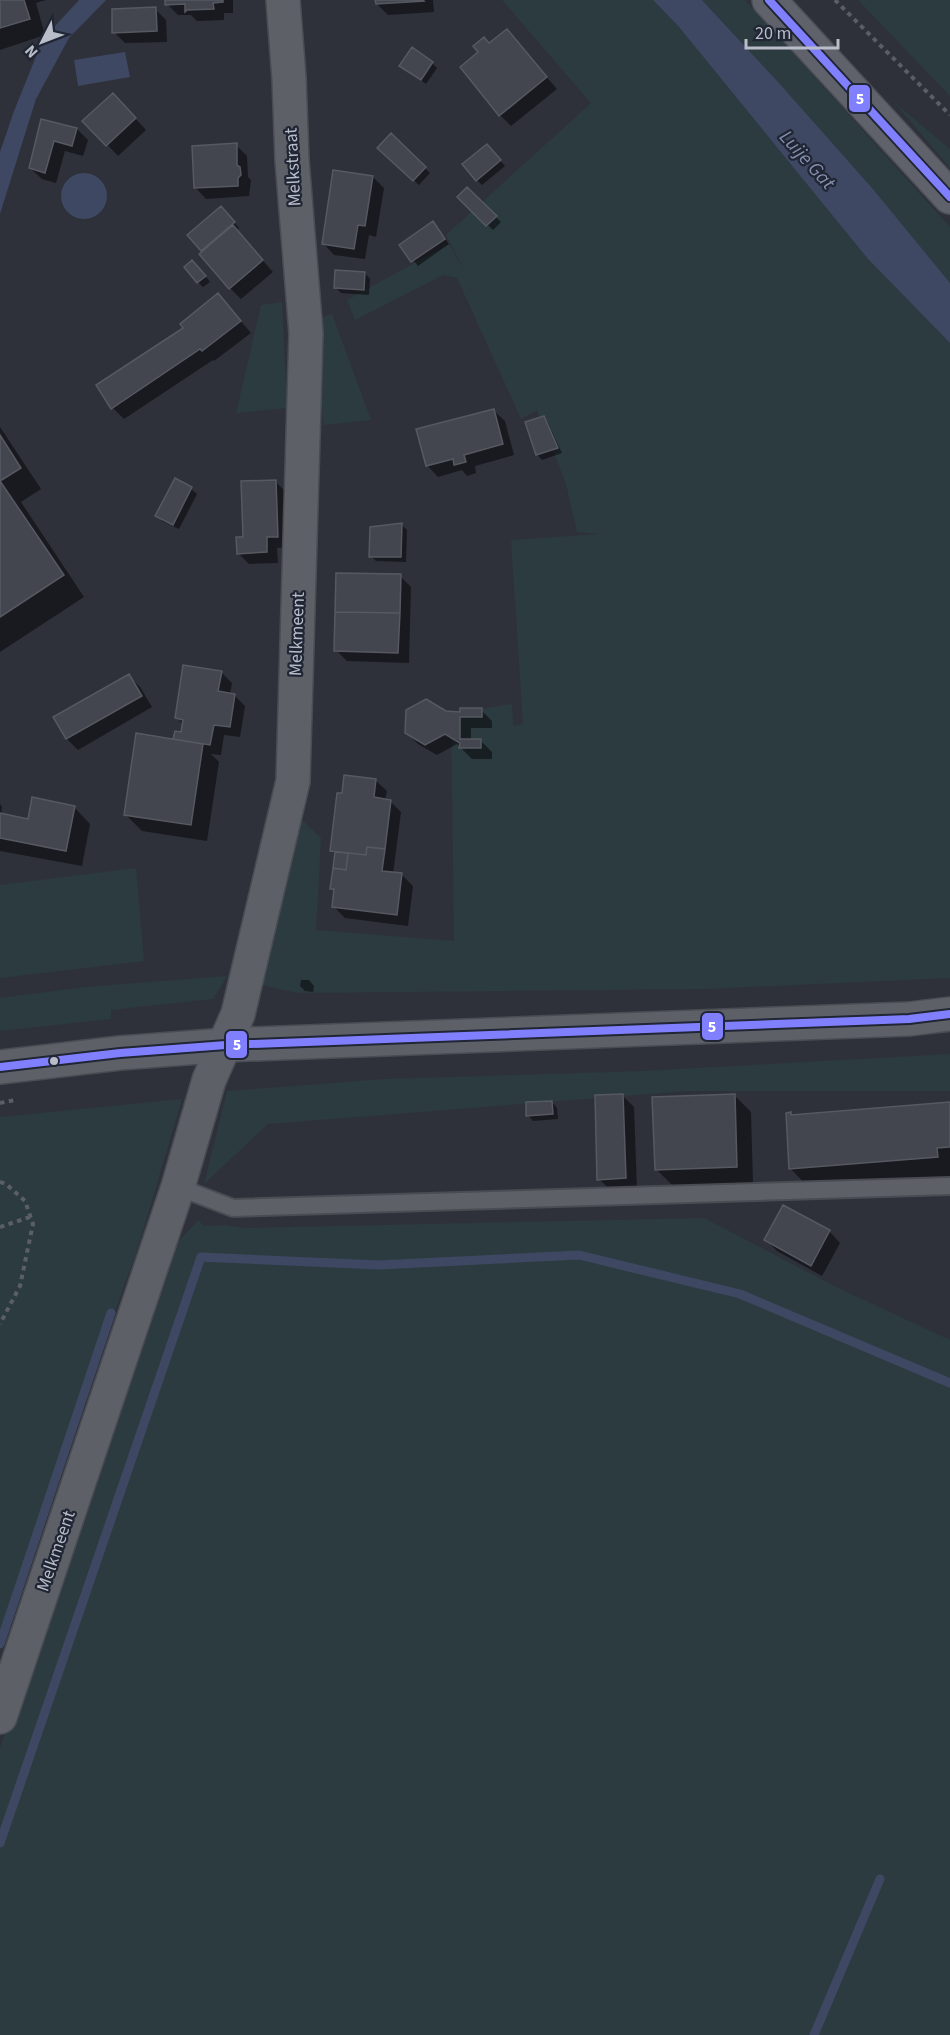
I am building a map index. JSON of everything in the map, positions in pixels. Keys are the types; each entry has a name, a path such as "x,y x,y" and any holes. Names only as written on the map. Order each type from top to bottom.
{"main road":[{"path":"771,1 950,196"}],"street":[{"name":"Melkstraat","path":"283,0 292,160 306,333"},
{"name":"Melkmeent","path":"0,1717 178,1187 209,1080 238,1014 293,781 306,333"},
{"path":"0,1067 120,1053 226,1045 885,1020 950,1014"}],"lane":[{"path":"178,1187 232,1208 950,1186"}],"path":[{"path":"835,0 950,115"},
{"path":"0,1182 6,1184 25,1201 33,1224 20,1286 0,1324"},
{"path":"0,1227 30,1217"}],"shaded area":[{"path":"502,0 653,0 679,27 868,259 950,343 950,978 705,989 297,993 257,984 272,946 299,817 321,838 316,930 454,941 451,713 512,704 513,726 523,724 511,540 598,534 577,532 566,484 537,410 521,419 457,278 443,275 355,320 347,300 449,244 469,279 446,235 591,103"},
{"path":"702,0 745,0 950,227 950,283 766,69"},
{"path":"858,0 950,0 950,96"},
{"path":"894,102 950,149 950,168"},
{"path":"282,302 287,408 236,413 261,305"},
{"path":"332,314 371,420 323,425 318,319"},
{"path":"136,868 144,961 0,978 0,885"},
{"path":"227,976 213,999 111,1010 111,1019 0,1031 0,998 85,987"},
{"path":"950,1054 950,1091 686,1091 268,1124 204,1184 227,1091 385,1079 644,1071"},
{"path":"182,1099 137,1251 45,1501 0,1634 0,1117"},
{"path":"704,1218 838,1288 950,1340 950,2035 0,2035 0,1748 166,1268 178,1242 198,1220 204,1226 224,1225 244,1228"}],"water":[{"path":"79,0 106,0 69,38 36,99 0,214 0,152 14,111 43,39"},
{"name":"Luije Gat","path":"653,0 702,0 872,188 950,283 950,343 868,259 679,27"},
{"path":"125,52 130,77 78,86 74,60"},
{"path":"84,173 100,180 107,196 100,212 84,219 68,212 61,196 68,180"}],"building":[{"path":"0,0 24,0 30,19 0,28"},
{"path":"165,0 223,0 223,2 213,3 214,9 185,12 185,4 165,5"},
{"path":"375,0 423,0 424,1 376,4"},
{"path":"156,7 157,31 112,33 112,9"},
{"path":"507,29 547,77 499,116 460,67 478,52 473,46 484,37 489,43"},
{"path":"412,47 433,62 421,80 399,66"},
{"path":"113,93 136,118 106,146 82,121"},
{"path":"41,119 77,128 72,146 54,141 45,173 29,168"},
{"path":"391,133 426,167 413,181 377,148"},
{"path":"237,143 237,165 240,167 241,175 238,178 238,186 194,188 192,146"},
{"path":"487,144 501,160 476,181 462,164"},
{"path":"333,170 373,176 365,226 358,225 354,249 322,244"},
{"path":"467,187 497,216 486,226 457,197"},
{"path":"221,206 235,222 201,251 187,235"},
{"path":"433,221 445,239 411,262 399,245"},
{"path":"233,225 263,260 229,289 199,254"},
{"path":"192,260 206,276 197,283 184,267"},
{"path":"335,270 365,272 364,290 334,288"},
{"path":"218,293 241,321 202,351 200,349 111,409 96,385 183,328 180,324"},
{"path":"494,409 503,444 464,455 466,462 454,465 453,459 426,466 416,429"},
{"path":"544,416 558,448 536,455 525,422"},
{"path":"0,435 21,468 0,481"},
{"path":"175,478 192,487 173,525 155,516"},
{"path":"276,480 278,537 267,537 267,552 237,554 236,537 243,537 241,481"},
{"path":"0,481 64,575 0,617"},
{"path":"402,523 401,557 369,557 370,527"},
{"path":"336,573 401,574 400,613 335,612"},
{"path":"335,612 400,613 398,653 334,651"},
{"path":"183,665 222,671 218,691 235,694 230,727 214,725 210,745 173,739 175,731 181,732 183,720 175,718"},
{"path":"129,674 142,696 66,739 53,717"},
{"path":"426,699 446,711 460,712 460,708 482,708 482,717 460,717 460,739 481,739 481,748 459,748 460,743 445,734 425,745 405,733 406,710"},
{"path":"136,733 203,744 191,825 124,815"},
{"path":"344,775 376,779 374,797 391,800 385,849 367,847 366,855 330,851 337,793 342,793"},
{"path":"32,797 75,806 66,851 0,838 0,813 28,819"},
{"path":"367,847 385,849 382,871 402,873 397,915 332,907 334,889 330,889 333,868 346,870 348,853 366,855"},
{"path":"335,852 348,853 346,870 333,868"},
{"path":"623,1094 626,1178 597,1180 595,1095"},
{"path":"735,1094 737,1167 655,1170 652,1097"},
{"path":"552,1101 553,1114 526,1116 526,1102"},
{"path":"950,1102 950,1147 937,1148 938,1157 789,1169 786,1113 791,1112 791,1115"},
{"path":"783,1205 830,1230 811,1266 764,1240"}],"waterway":[{"path":"0,1843 201,1257 379,1265 579,1255 740,1294 950,1383"},
{"path":"0,1644 111,1313"},
{"path":"814,2035 880,1879"}],"transit line":[{"name":"5","path":"769,0 950,197"},
{"name":"5","path":"0,1067 120,1053 226,1045 909,1019 950,1014"}]}
